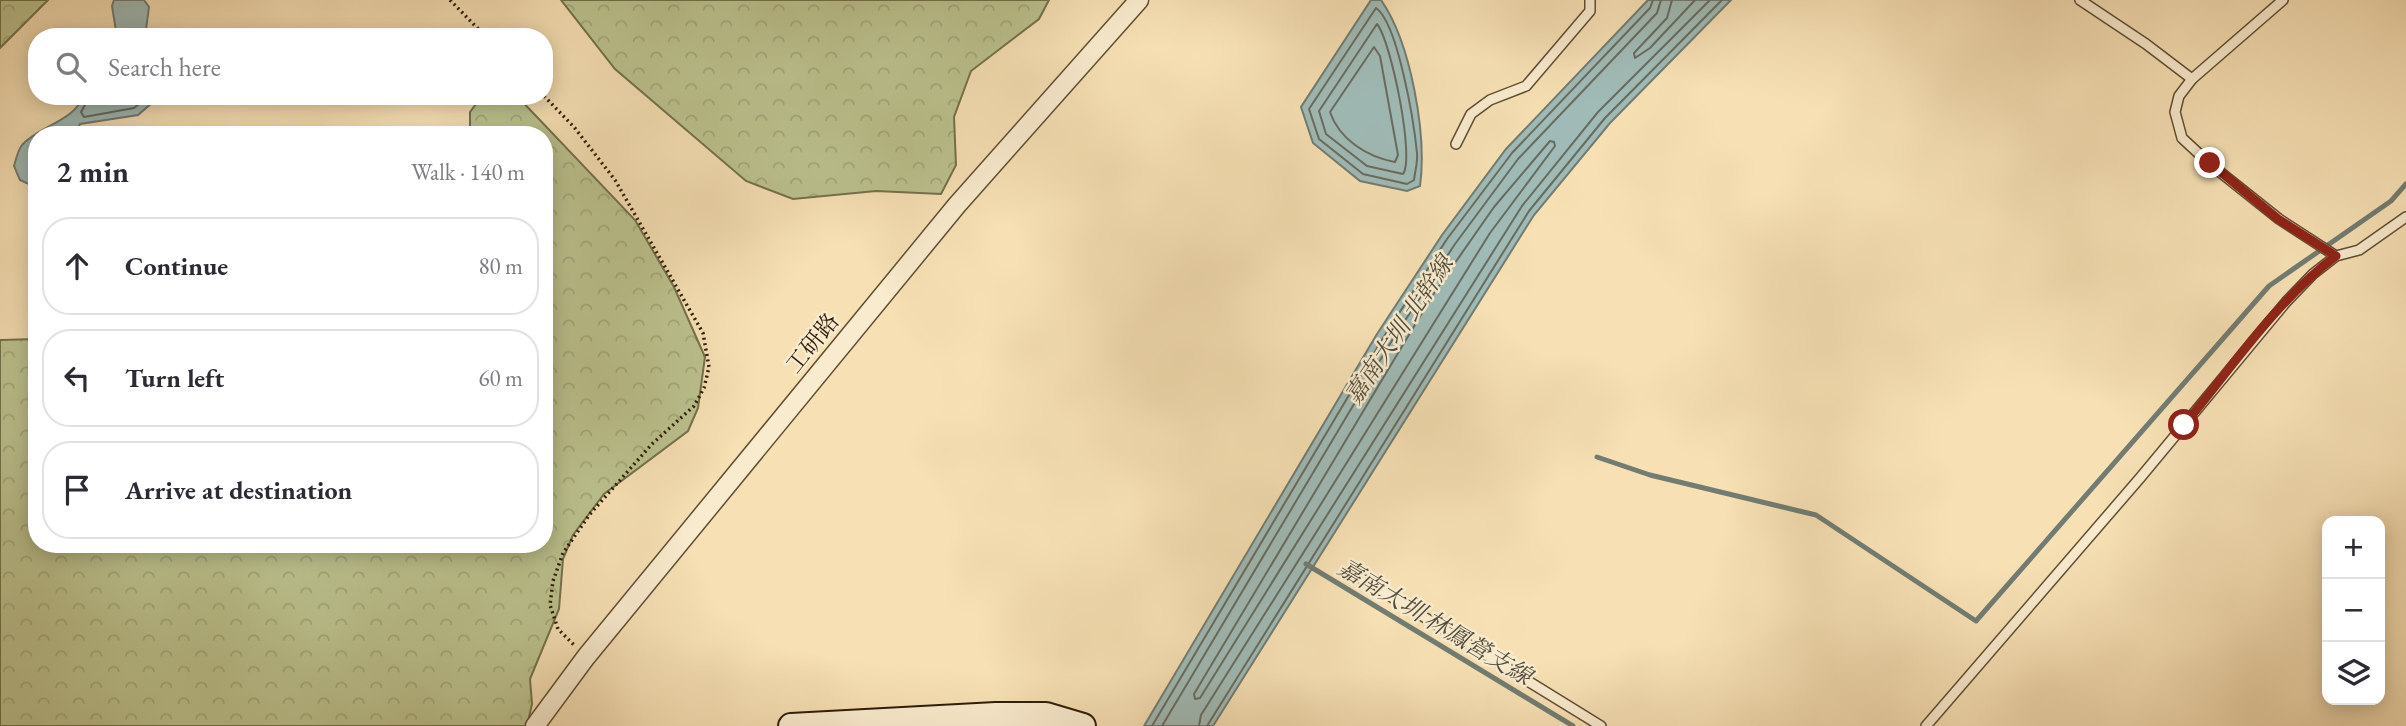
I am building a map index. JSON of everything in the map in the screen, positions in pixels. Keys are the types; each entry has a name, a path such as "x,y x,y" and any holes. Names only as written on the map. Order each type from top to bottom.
{"main road":[{"path":"791,726 996,715 1046,715 1083,726"}],"street":[{"name":"工研路","path":"535,726 586,657 957,205 1139,0"}],"lane":[{"path":"1456,145 1471,114 1490,100 1526,86 1590,11 1590,0"},
{"path":"2080,0 2192,79"},
{"path":"2283,0 2192,79 2179,96 2175,112 2182,138 2278,219 2336,256"},
{"path":"1926,726 2286,302 2313,274 2336,256 2359,250 2406,217"},
{"path":"1359,577 1601,726"}],"path":[{"path":"450,0 477,28"},
{"path":"553,105 574,127 615,180 703,333 709,367 704,388 694,406 652,444 590,514 560,560 551,592 552,617 558,629 586,657"}],"green space":[{"path":"0,0 48,0 0,48"},
{"path":"561,0 1049,0 1039,19 971,71 954,117 956,165 941,194 876,191 793,199 746,181 615,69"},
{"path":"475,105 526,105 546,126 470,126 470,112"},
{"path":"553,134 635,220 674,287 705,357 698,408 688,431 604,494 573,535 563,559 559,609 530,679 532,704 527,726 0,726 0,340 28,339 28,553 553,553"}],"water":[{"path":"114,0 144,0 149,7 146,28 116,28 112,6"},
{"path":"1371,0 1381,0 1392,18 1408,64 1419,116 1422,165 1420,186 1407,191 1360,181 1313,143 1301,107"},
{"name":"嘉南大圳 北幹線","path":"1648,0 1731,0 1610,123 1534,215 1213,726 1144,726 1377,334 1442,235 1506,149"},
{"path":"79,105 150,105 138,115 79,126 50,126"},
{"path":"28,139 28,184 20,180 14,166 22,145"}],"waterway":[{"path":"1597,457 1650,475 1816,515 1976,621 2269,286 2391,201 2406,184"},
{"name":"嘉南大圳 林鳳營支線","path":"1306,564 1573,726"}],"route":[{"path":"2184,425 2286,302 2313,274 2336,256 2278,219 2210,163"}]}
